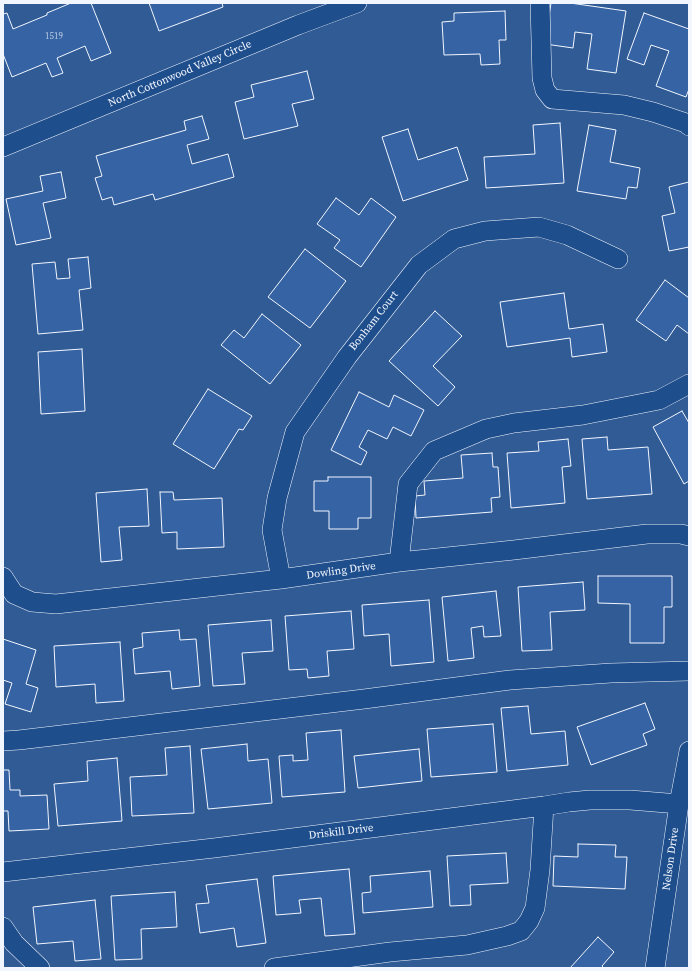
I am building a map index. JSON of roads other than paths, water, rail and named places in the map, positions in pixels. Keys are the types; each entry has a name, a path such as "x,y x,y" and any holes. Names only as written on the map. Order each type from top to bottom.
{"street":[{"name":"North Cottonwood Valley Circle","path":"3,147 290,28 357,3"},
{"path":"540,3 542,78 545,90 552,99 624,105 653,112 686,123 689,126"},
{"name":"Bonham Court","path":"281,579 272,530 277,498 295,432 347,357 419,265 454,239 485,231 539,227 567,235 618,259"},
{"path":"399,562 408,484 434,451 486,429 514,423 583,415 659,400 689,384"},
{"name":"Dowling Drive","path":"3,577 14,594 32,602 56,604 281,579 399,562 647,534 681,534 689,536"},
{"path":"3,741 364,699 510,680 611,673 689,671"},
{"name":"Nelson Drive","path":"655,968 678,804 689,751"},
{"name":"Driskill Drive","path":"3,872 222,847 569,802 630,800 678,804"},
{"path":"274,968 390,952 467,945 507,936 521,931 529,922 535,908 540,870 544,806"},
{"path":"3,927 14,943 40,968"}]}
